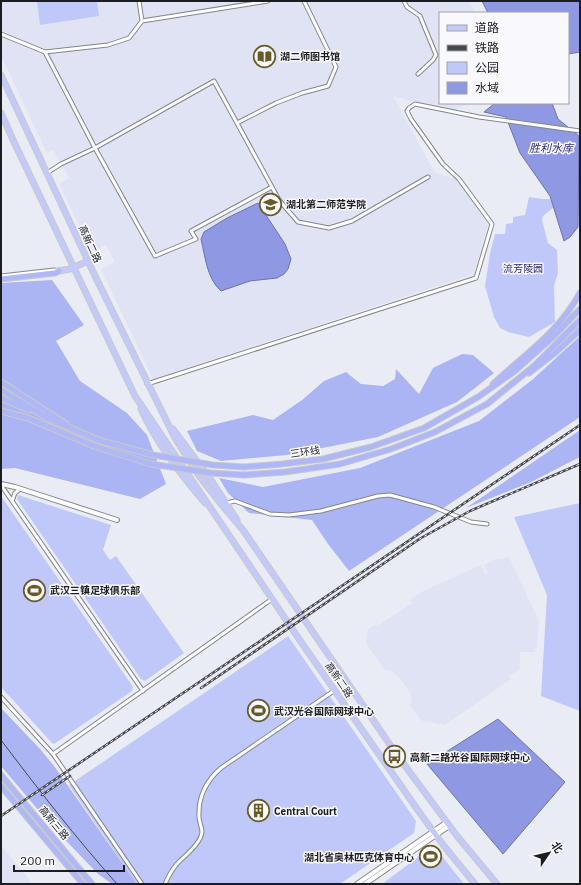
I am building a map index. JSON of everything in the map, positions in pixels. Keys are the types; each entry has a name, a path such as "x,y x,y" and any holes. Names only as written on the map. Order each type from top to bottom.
{"highway":[{"path":"1,279 55,273 59,271"},
{"path":"478,397 549,335 572,306 580,293"},
{"name":"三环线","path":"3,391 50,419 73,429 101,441 152,455 213,465 244,466 282,464 323,459 371,447 424,428 478,397 515,371 540,350 580,309"},
{"name":"三环线","path":"1,411 28,418 94,446 151,464 211,473 244,474 285,472 340,464 391,449 435,432 487,404 553,348 580,320"},
{"path":"508,386 537,368 580,330"},
{"path":"1,382 73,429"},
{"path":"1,398 50,419"},
{"name":"高新三路","path":"1,775 92,884"},
{"name":"高新三路","path":"1,786 83,884"}],"main road":[{"name":"高新二路","path":"1,75 88,261 147,384 166,420 186,457 221,504 243,530"},
{"name":"高新二路","path":"1,113 73,268 135,396 272,599 434,833 475,884"},
{"path":"59,271 73,268 88,261"},
{"name":"高新二路","path":"166,420 226,503 388,742 448,824 497,884"}],"street":[{"path":"139,1 142,21"},
{"path":"1,34 45,52 108,45 129,38 142,21 268,1"},
{"path":"237,123 276,103 302,93 328,86 336,67 304,1"},
{"path":"404,1 407,7 420,16 436,56 418,74"},
{"path":"45,52 95,148 155,256 196,238 191,230 272,188"},
{"path":"47,173 61,164 95,148 214,81 272,188 298,222 329,228 352,221 428,177"},
{"path":"147,384 476,278 492,224 459,178 443,164 411,119 407,111 415,104 478,117 580,131"},
{"path":"1,276 54,270 59,271"},
{"path":"1,484 117,520"},
{"path":"1,484 143,691"},
{"path":"12,501 15,493 20,489"},
{"path":"226,503 235,501 270,514 289,515 321,511 378,496 390,495 434,507 471,522 487,524"},
{"path":"53,754 272,599"},
{"path":"165,884 170,872 193,849 202,832 199,818 201,798 206,785 214,775 221,768 335,690"},
{"path":"1,697 53,754 142,884"},
{"path":"357,884 448,824"},
{"path":"365,884 434,833"}],"shaded area":[{"name":"湖北第二师范学院","path":"1,1 470,1 475,12 439,12 439,104 468,104 451,112 393,96 435,173 456,179 488,224 474,274 153,379 101,269 115,262 106,245 92,252 59,184 69,178 53,150 47,153 1,56"},
{"path":"52,280 84,325 56,341 80,381 127,413 147,435 166,484 140,499 15,468 1,469 1,283"},
{"path":"580,336 580,417 349,571 312,520 249,513 228,493 219,478 263,487 360,468 479,421 532,380"},
{"path":"462,354 473,355 494,373 457,402 378,437 287,455 221,461 197,451 187,431 253,415 273,420 302,400 324,381 346,372 361,384 383,386 395,379 396,369 419,394 433,368"},
{"path":"580,430 580,457 531,482 466,508"},
{"path":"509,557 539,621 537,648 535,649 535,652 520,652 520,669 509,676 511,679 445,725 422,721 410,705 412,700 410,692 399,677 390,670 385,670 366,643 368,629 376,624 377,626 412,603 410,600 423,591 481,565 486,575 488,574 484,565 499,558"},
{"path":"1,708 54,766 137,884 112,884 98,874 50,824 1,766"},
{"path":"1,845 33,884 1,884"}],"green space":[{"path":"37,1 97,1 99,16 40,25"},
{"name":"流芳陵园","path":"529,197 550,199 554,207 543,216 542,220 548,243 557,250 558,273 554,286 555,322 529,337 508,332 500,328 494,317 485,286 495,234 505,234 506,224 513,223 513,217 525,215"},
{"path":"18,495 111,525 103,550 110,560 116,556 184,653 145,681 141,679 17,499"},
{"name":"武汉三镇足球俱乐部","path":"1,496 133,687 132,691 54,744 1,687"},
{"path":"580,503 580,711 541,696 547,595 514,517"},
{"name":"武汉光谷国际网球中心","path":"288,636 416,821 414,833 340,884 137,884 69,785"},
{"name":"湖北省奥林匹克体育中心","path":"433,846 464,884 382,884"}],"water":[{"path":"482,1 580,1 580,52 569,54 569,12 488,12"},
{"name":"胜利水库","path":"494,104 552,104 558,119 579,136 578,227 570,237 564,241 550,196 520,153 506,117 484,112"},
{"path":"258,203 285,244 291,259 288,269 284,274 277,278 250,281 221,291 216,286 210,274 205,260 201,239 204,232 227,218"},
{"path":"498,719 565,782 503,854 427,764"}],"tram line":[{"path":"1,740 29,777 117,884"}],"railway":[{"path":"1,816 580,425"},
{"path":"201,688 421,538 470,511 580,464"},
{"path":"42,795 70,776"}],"place":[{"name":"湖二师图书馆","path":"264,56"},
{"name":"湖北第二师范学院","path":"271,204"},
{"name":"武汉三镇足球俱乐部","path":"34,590"},
{"name":"武汉光谷国际网球中心","path":"259,711"},
{"name":"高新二路光谷国际网球中心","path":"394,757"},
{"name":"Central Court","path":"258,811"},
{"name":"湖北省奥林匹克体育中心","path":"430,857"}]}
